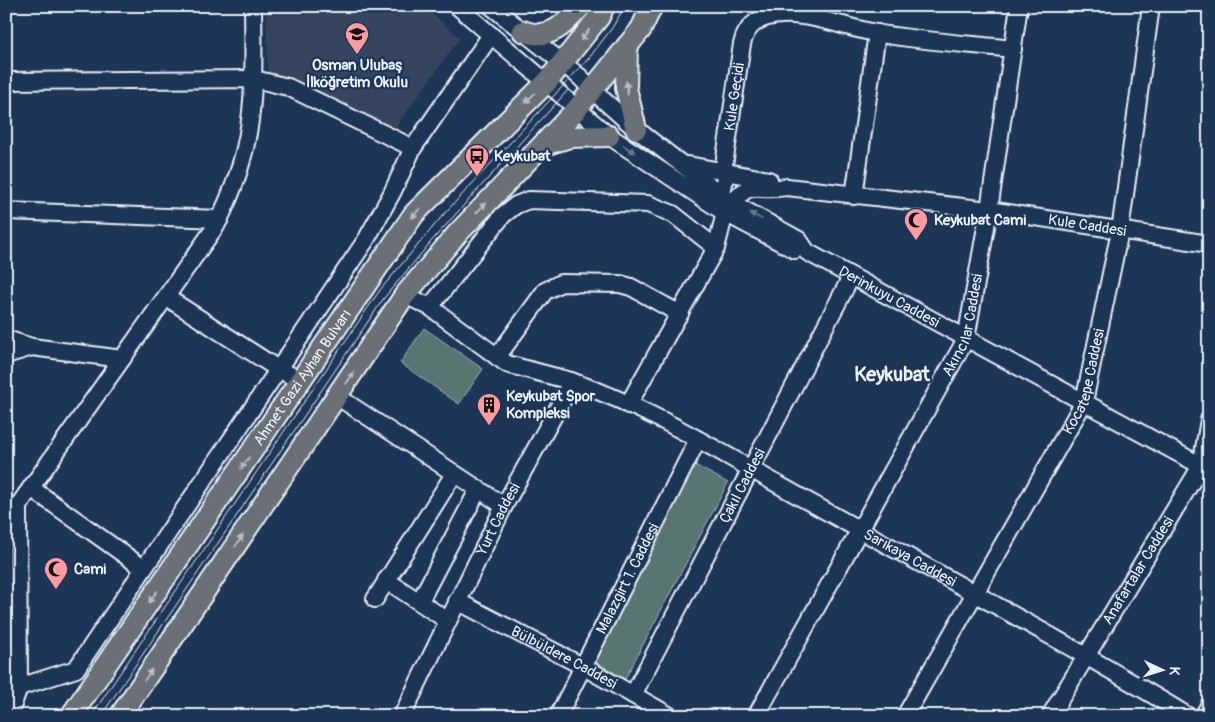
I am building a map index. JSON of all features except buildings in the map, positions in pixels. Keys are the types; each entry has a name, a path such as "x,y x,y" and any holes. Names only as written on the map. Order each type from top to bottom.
{"main road":[{"path":"523,31 541,35 552,32 580,6"},
{"name":"Ahmet Gazi Ayhan Bulvarı","path":"71,716 302,381 414,214 547,82 564,63 599,16 604,6"},
{"path":"120,716 338,397 405,295 458,233 576,110 641,29 652,6"},
{"path":"627,46 626,88 636,129"},
{"path":"540,147 570,137 609,136"}],"street":[{"path":"9,716 13,686 12,506 31,488 220,219 233,191 245,154 253,109 252,6"},
{"name":"Derinkuyu Caddesi","path":"457,6 547,82 576,110 609,136 726,203 794,250 807,252 966,340 1205,468"},
{"name":"Derinkuyu Caddesi","path":"491,6 564,63 636,129 682,164 726,203"},
{"name":"Akıncılar Caddesi","path":"756,716 966,340 989,210 1019,6"},
{"name":"Kocatepe Caddesi","path":"905,716 1084,402 1120,231 1151,6"},
{"path":"794,10 877,33 1013,49"},
{"name":"Kule Geçidi","path":"628,405 716,248 726,203 726,173 724,164 745,34 754,23 794,10"},
{"path":"854,196 877,33"},
{"path":"13,686 76,668 366,240 392,193 413,148 491,35"},
{"path":"6,81 254,79 288,87 413,148"},
{"name":"Kule Caddesi","path":"682,164 779,181 787,187"},
{"name":"Kule Caddesi","path":"726,203 748,188 787,187 989,210 1209,244"},
{"path":"430,307 503,215 516,204 529,200 648,204 674,214 716,248"},
{"path":"6,211 220,219"},
{"name":"Çakıl Caddesi","path":"633,695 851,277"},
{"path":"497,357 545,291 561,284 613,283 626,285 680,314"},
{"path":"405,295 430,307 497,357 514,367 571,381 628,405"},
{"path":"166,297 278,369 302,381"},
{"path":"6,339 32,347 122,359"},
{"path":"6,355 32,347"},
{"name":"Yurt Caddesi","path":"402,716 504,506 564,399 571,381"},
{"path":"338,397 504,506"},
{"name":"Sarıkaya Caddesi","path":"628,405 1087,655 1188,716"},
{"name":"Anafartalar Caddesi","path":"1050,716 1205,468 1209,420"},
{"name":"Malazgirt 1. Caddesi","path":"558,716 697,441"},
{"path":"375,599 454,474"},
{"path":"31,488 143,568"},
{"path":"420,601 478,490"},
{"path":"386,580 448,621"},
{"name":"Bülbüldere Caddesi","path":"457,601 584,667 670,716"},
{"path":"76,668 97,678"},
{"path":"1203,716 1209,706"}],"shaded area":[{"name":"Osman Ulubaş İlköğretim Okulu","path":"266,6 424,6 460,38 390,135 268,73"}],"green space":[{"path":"424,328 483,369 459,404 400,363"},
{"path":"695,465 728,483 625,679 592,661"}],"tram line":[{"path":"91,716 380,290 444,214 589,58 612,28 625,6"},
{"path":"101,716 384,298 435,237 568,90"}],"place":[{"name":"Osman Ulubaş İlköğretim Okulu","path":"357,55"},
{"name":"Keykubat","path":"477,177"},
{"name":"Keykubat Cami","path":"916,241"},
{"name":"Keykubat Spor Kompleksi","path":"489,426"},
{"name":"Cami","path":"56,590"}],"district":[{"name":"Keykubat","path":"892,374"}]}
